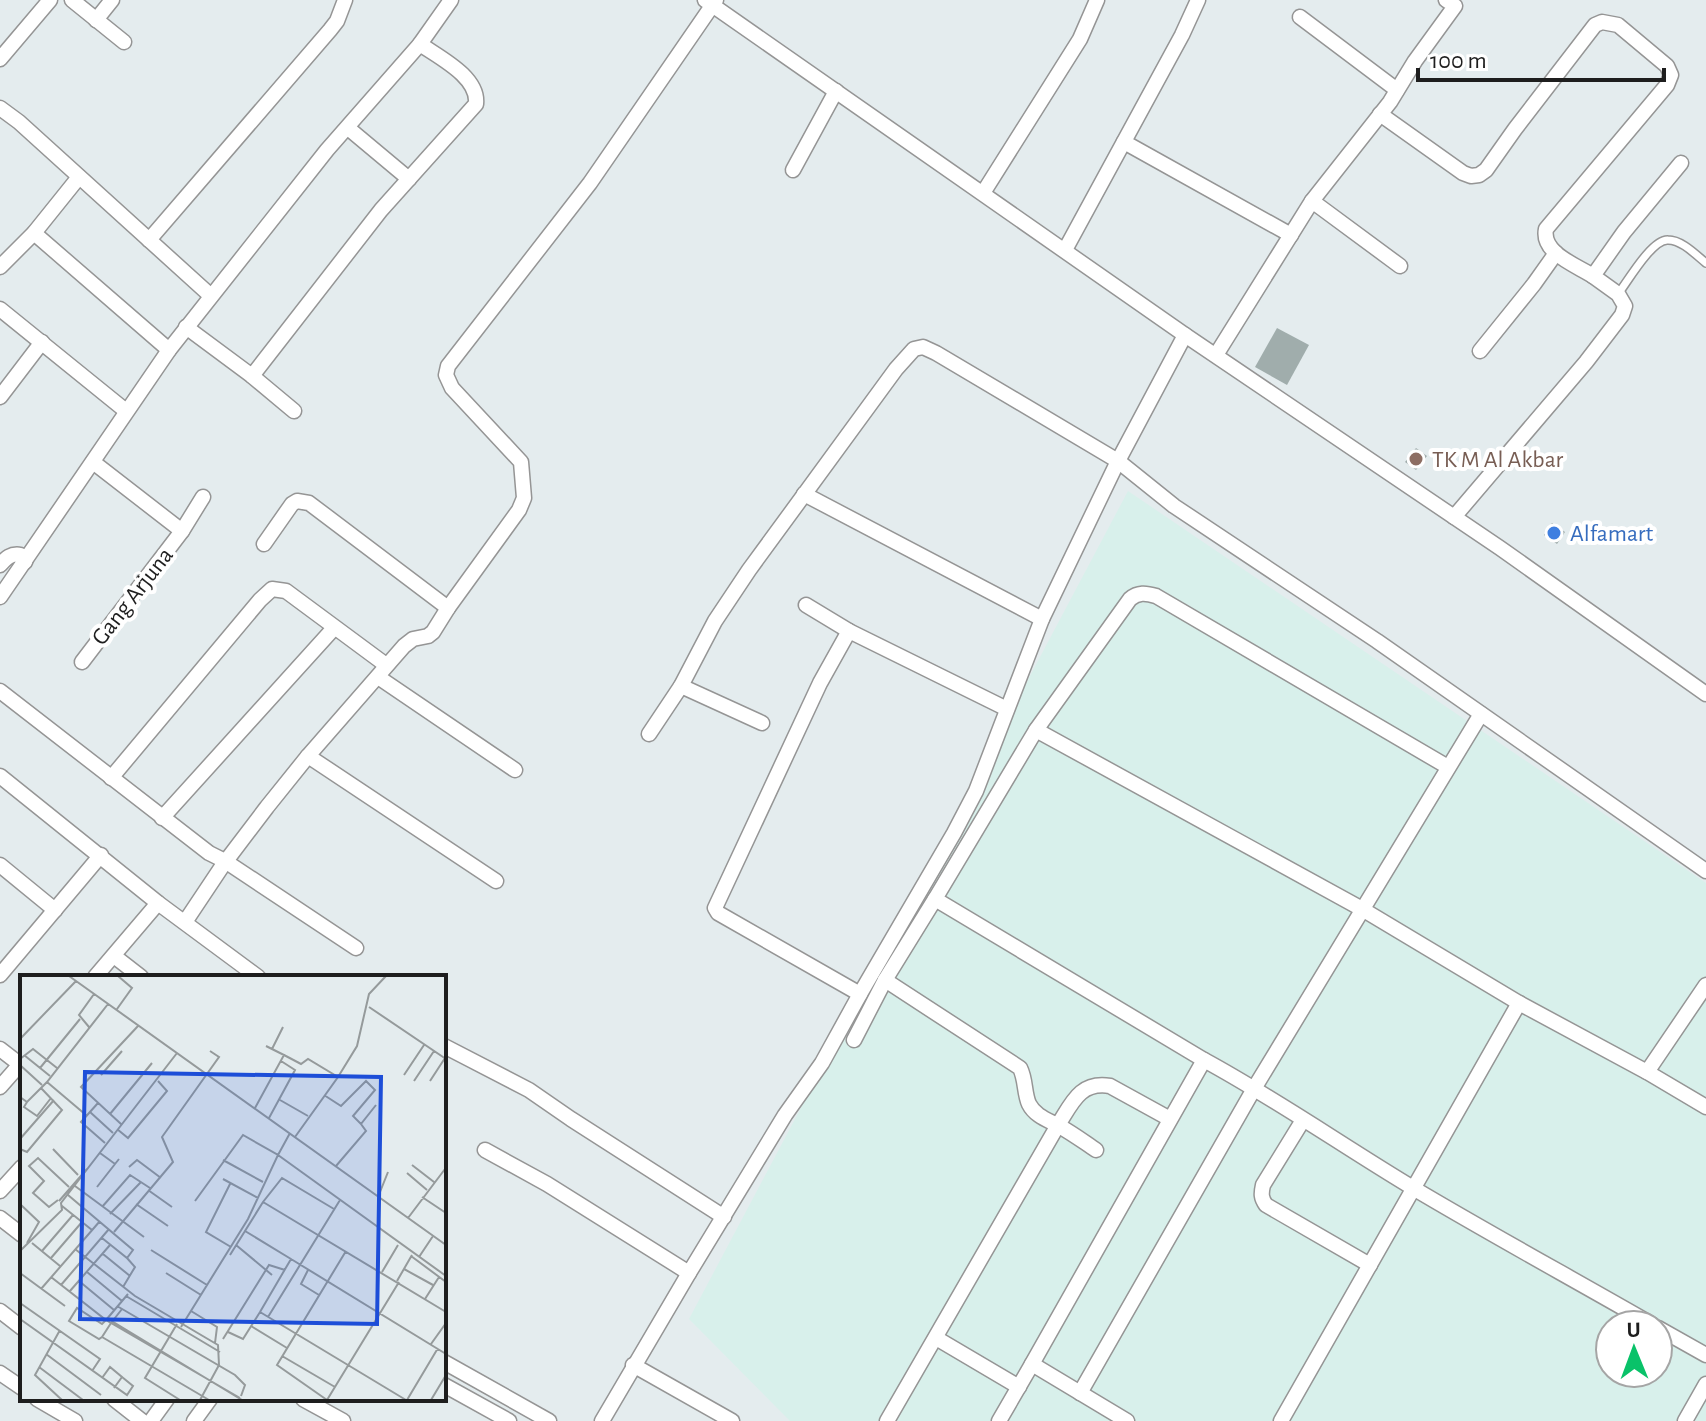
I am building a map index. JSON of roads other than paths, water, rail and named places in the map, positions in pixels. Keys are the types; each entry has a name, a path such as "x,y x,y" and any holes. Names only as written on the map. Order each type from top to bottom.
{"street":[{"path":"0,59 50,0"},
{"path":"72,0 124,42"},
{"path":"96,20 112,0"},
{"path":"149,240 330,30 345,0"},
{"path":"0,597 186,327 327,150 420,44 451,0"},
{"path":"983,193 1080,39 1097,0"},
{"path":"1065,250 1198,0"},
{"path":"185,922 225,861 308,756 409,641 433,632 519,510 524,498 521,462 452,388 446,375 448,366 590,183 712,2 1185,335 1704,687"},
{"path":"1216,355 1312,201 1380,114 1454,2"},
{"path":"1300,17 1397,90"},
{"path":"1380,114 1463,173 1479,175 1486,170 1595,25 1602,22 1618,25 1670,70 1667,85 1546,229 1544,238 1556,253 1618,294 1625,306 1622,315 1454,517"},
{"path":"252,376 381,210 476,104 477,95 462,75 420,44"},
{"path":"793,170 836,91"},
{"path":"0,108 211,296"},
{"path":"348,128 409,179"},
{"path":"1124,142 1291,235"},
{"path":"1593,276 1624,232 1681,163"},
{"path":"0,267 34,233 79,177"},
{"path":"1312,201 1400,266"},
{"path":"34,233 169,350"},
{"path":"0,241 13,252"},
{"path":"1480,351 1556,253"},
{"path":"0,309 126,411"},
{"path":"186,327 294,411"},
{"path":"602,1421 785,1115 822,1063 954,833 976,791 1042,619 1118,461 1185,335"},
{"path":"0,397 42,342"},
{"path":"649,734 681,686 715,621 749,570 904,359 914,349 923,347 1118,461 1174,506 1377,641 1706,871"},
{"name":"Gang Arjuna","path":"93,462 182,531"},
{"path":"804,494 1042,619"},
{"name":"Gang Arjuna","path":"82,662 182,531 203,497"},
{"path":"264,544 292,504 297,501 309,503 448,608"},
{"path":"0,565 7,557 15,555 21,555 25,562"},
{"path":"111,778 272,589 286,591 382,671 515,770"},
{"path":"854,1040 885,980 1036,730 1134,595 1156,596 1448,767"},
{"path":"806,605 849,631 1007,709"},
{"path":"162,818 334,628"},
{"path":"849,631 820,683 715,908 718,913 860,994"},
{"path":"681,686 762,723"},
{"path":"0,691 209,853 356,948"},
{"path":"1080,1393 1255,1087 1481,714"},
{"path":"1036,730 1362,909 1519,1003 1706,1107"},
{"path":"308,756 496,881"},
{"path":"0,776 158,903 255,975"},
{"path":"0,975 101,855"},
{"path":"1,867 55,910"},
{"path":"935,899 1204,1060 1255,1087 1414,1188 1626,1309"},
{"path":"97,975 158,903"},
{"path":"114,956 138,975"},
{"path":"885,980 1020,1068 1032,1109 1096,1150"},
{"path":"1647,1072 1706,985"},
{"path":"1281,1421 1519,1003"},
{"path":"446,1047 529,1090 724,1217"},
{"path":"0,1049 20,1063"},
{"path":"999,1421 1204,1060"},
{"path":"0,1087 20,1065"},
{"path":"907,1421 890,1417 1078,1094 1099,1084 1110,1086 1170,1119"},
{"path":"1303,1120 1263,1185 1263,1200 1266,1205 1370,1265"},
{"path":"485,1150 547,1184 689,1273"},
{"path":"0,1191 20,1169"},
{"path":"0,1218 20,1233"},
{"path":"0,1311 20,1326"},
{"path":"1674,1336 1706,1355"},
{"path":"936,1338 1019,1387"},
{"path":"446,1363 549,1421"},
{"path":"1032,1364 1127,1421"},
{"path":"633,1365 732,1421"},
{"path":"0,1373 20,1387"},
{"path":"460,1393 469,1376"},
{"path":"1685,1421 1706,1384"},
{"path":"446,1386 509,1421"},
{"path":"491,1411 501,1394"},
{"path":"40,1401 75,1421"},
{"path":"117,1401 142,1421"},
{"path":"151,1421 166,1401"},
{"path":"194,1421 209,1401"},
{"path":"307,1401 343,1421"}],"lane":[{"path":"1618,294 1650,249 1661,242 1668,240 1681,244 1706,263"}],"place":[{"name":"TK M Al Akbar","path":"1416,459"},
{"name":"Alfamart","path":"1554,533"}]}
